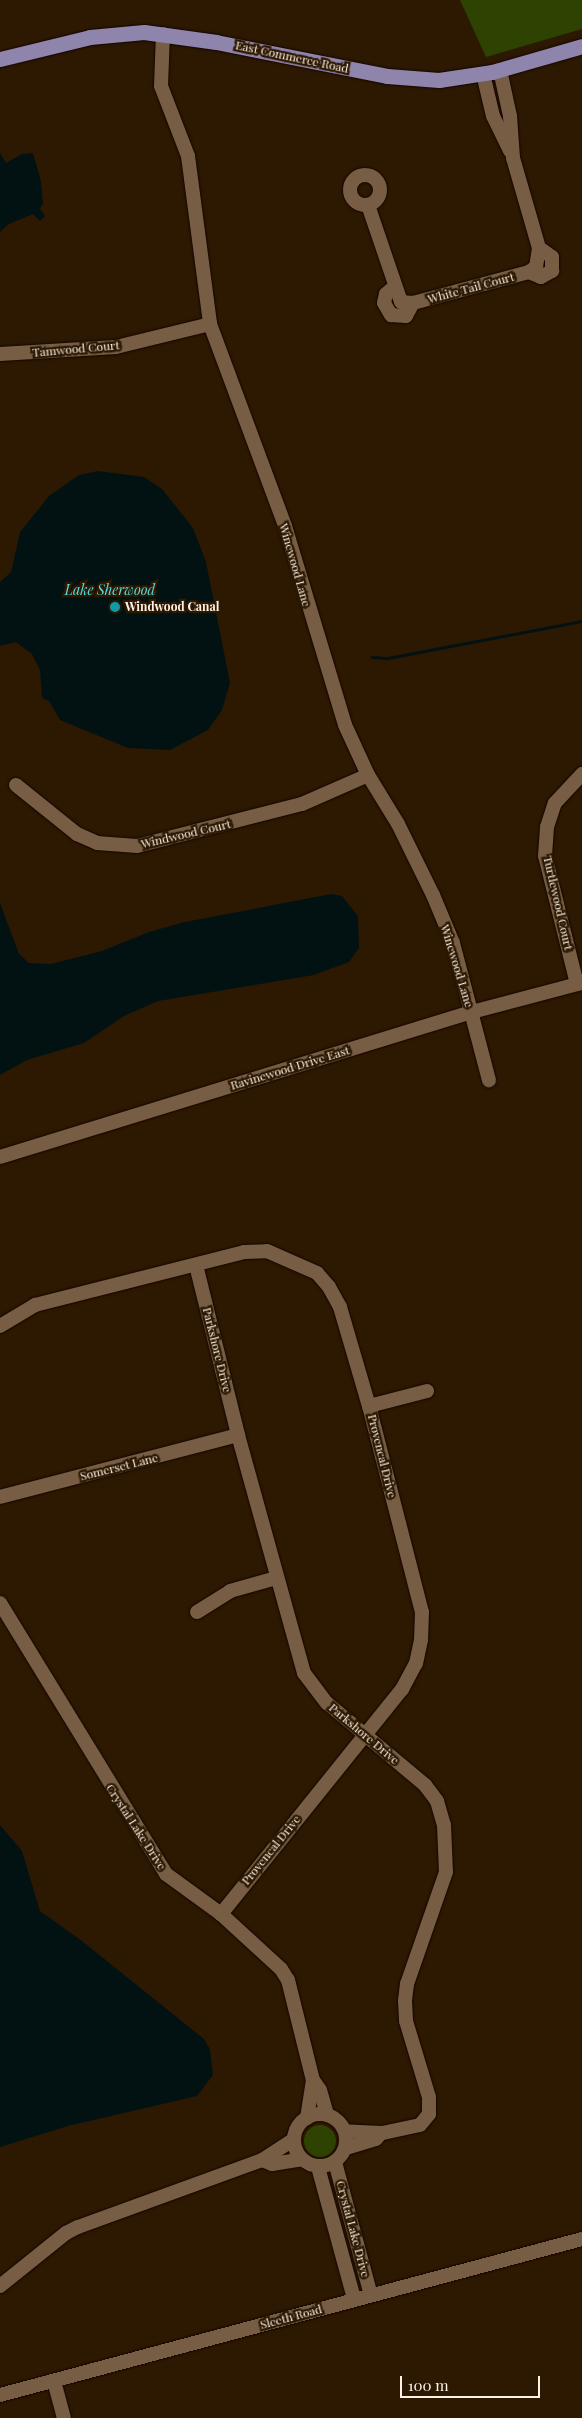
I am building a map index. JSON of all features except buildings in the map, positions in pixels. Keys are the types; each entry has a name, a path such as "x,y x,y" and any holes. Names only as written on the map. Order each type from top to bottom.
{"main road":[{"name":"East Commerce Road","path":"0,59 101,35 163,34 398,77 448,79 500,70 582,46"}],"street":[{"name":"Winewood Lane","path":"163,34 161,86 188,156 210,324 285,526 345,725 368,775 398,824 433,896 453,943 489,1080"},
{"name":"White Tail Court","path":"368,206 394,286 386,294 384,303 392,315 406,316 413,303 528,272 541,278 552,271 552,257 538,248 514,158 510,116 500,70"},
{"name":"White Tail Court","path":"483,74 493,116 514,158"},
{"name":"Tamwood Court","path":"0,354 116,347 210,324"},
{"name":"Turtlewood Court","path":"579,983 545,856 547,827 555,803 582,774"},
{"name":"Windwood Court","path":"16,785 77,834 97,843 137,846 302,804 368,775"},
{"name":"Ravinewood Drive East","path":"0,1157 472,1012 579,983"},
{"name":"Provencal Drive","path":"0,1326 35,1305 244,1252 267,1251 317,1273 329,1286 340,1307 369,1406 424,1626 416,1663 402,1689 221,1914"},
{"name":"Parkshore Drive","path":"196,1265 238,1435 276,1578 304,1673 327,1703 425,1785 437,1801 447,1842 446,1872 407,1984 405,2001 406,2021 429,2097 429,2114 420,2125 381,2133 345,2131"},
{"path":"369,1406 427,1391"},
{"name":"Somerset Lane","path":"0,1497 238,1435"},
{"path":"198,1612 230,1591 276,1578"},
{"name":"Crystal Lake Drive","path":"0,1603 166,1874 221,1914 281,1969 288,1980 313,2080 320,2090 327,2115"},
{"name":"Crystal Lake Drive","path":"0,2286 66,2233 78,2227 262,2160 294,2139 298,2127 307,2118 313,2080"},
{"path":"307,2118 327,2115 341,2124 345,2131 346,2148 335,2162"},
{"name":"Parkshore Drive","path":"346,2148 376,2140 381,2133"},
{"path":"294,2139 302,2159 318,2167"},
{"name":"Crystal Lake Drive","path":"262,2160 272,2164 302,2159"},
{"name":"Crystal Lake Drive","path":"354,2299 318,2167 335,2162 371,2295"},
{"name":"Sleeth Road","path":"0,2396 582,2239"},
{"path":"54,2381 64,2418"}],"green space":[{"path":"460,0 582,0 582,29 486,57"},
{"path":"320,2125 332,2129 336,2141 332,2153 320,2157 308,2153 304,2141 308,2129"}],"water":[{"path":"0,153 6,163 22,154 33,153 41,181 43,203 40,209 45,216 40,221 33,214 9,224 0,232"},
{"name":"Lake Sherwood","path":"98,471 144,477 162,489 193,528 206,562 230,683 222,710 208,730 170,750 128,748 60,720 49,701 42,698 40,670 32,654 16,642 0,646 0,582 11,572 20,532 49,496 79,475"},
{"path":"331,894 342,896 358,916 359,948 349,962 314,975 158,1001 124,1016 84,1043 27,1060 0,1075 0,903 19,954 29,963 51,964 102,951 149,932 185,922"},
{"path":"0,1825 22,1851 40,1911 82,1941 204,2039 210,2049 213,2075 197,2096 68,2126 0,2147"}],"waterway":[{"path":"372,657 388,658 582,621"}],"place":[{"name":"Windwood Canal","path":"115,607"}]}
